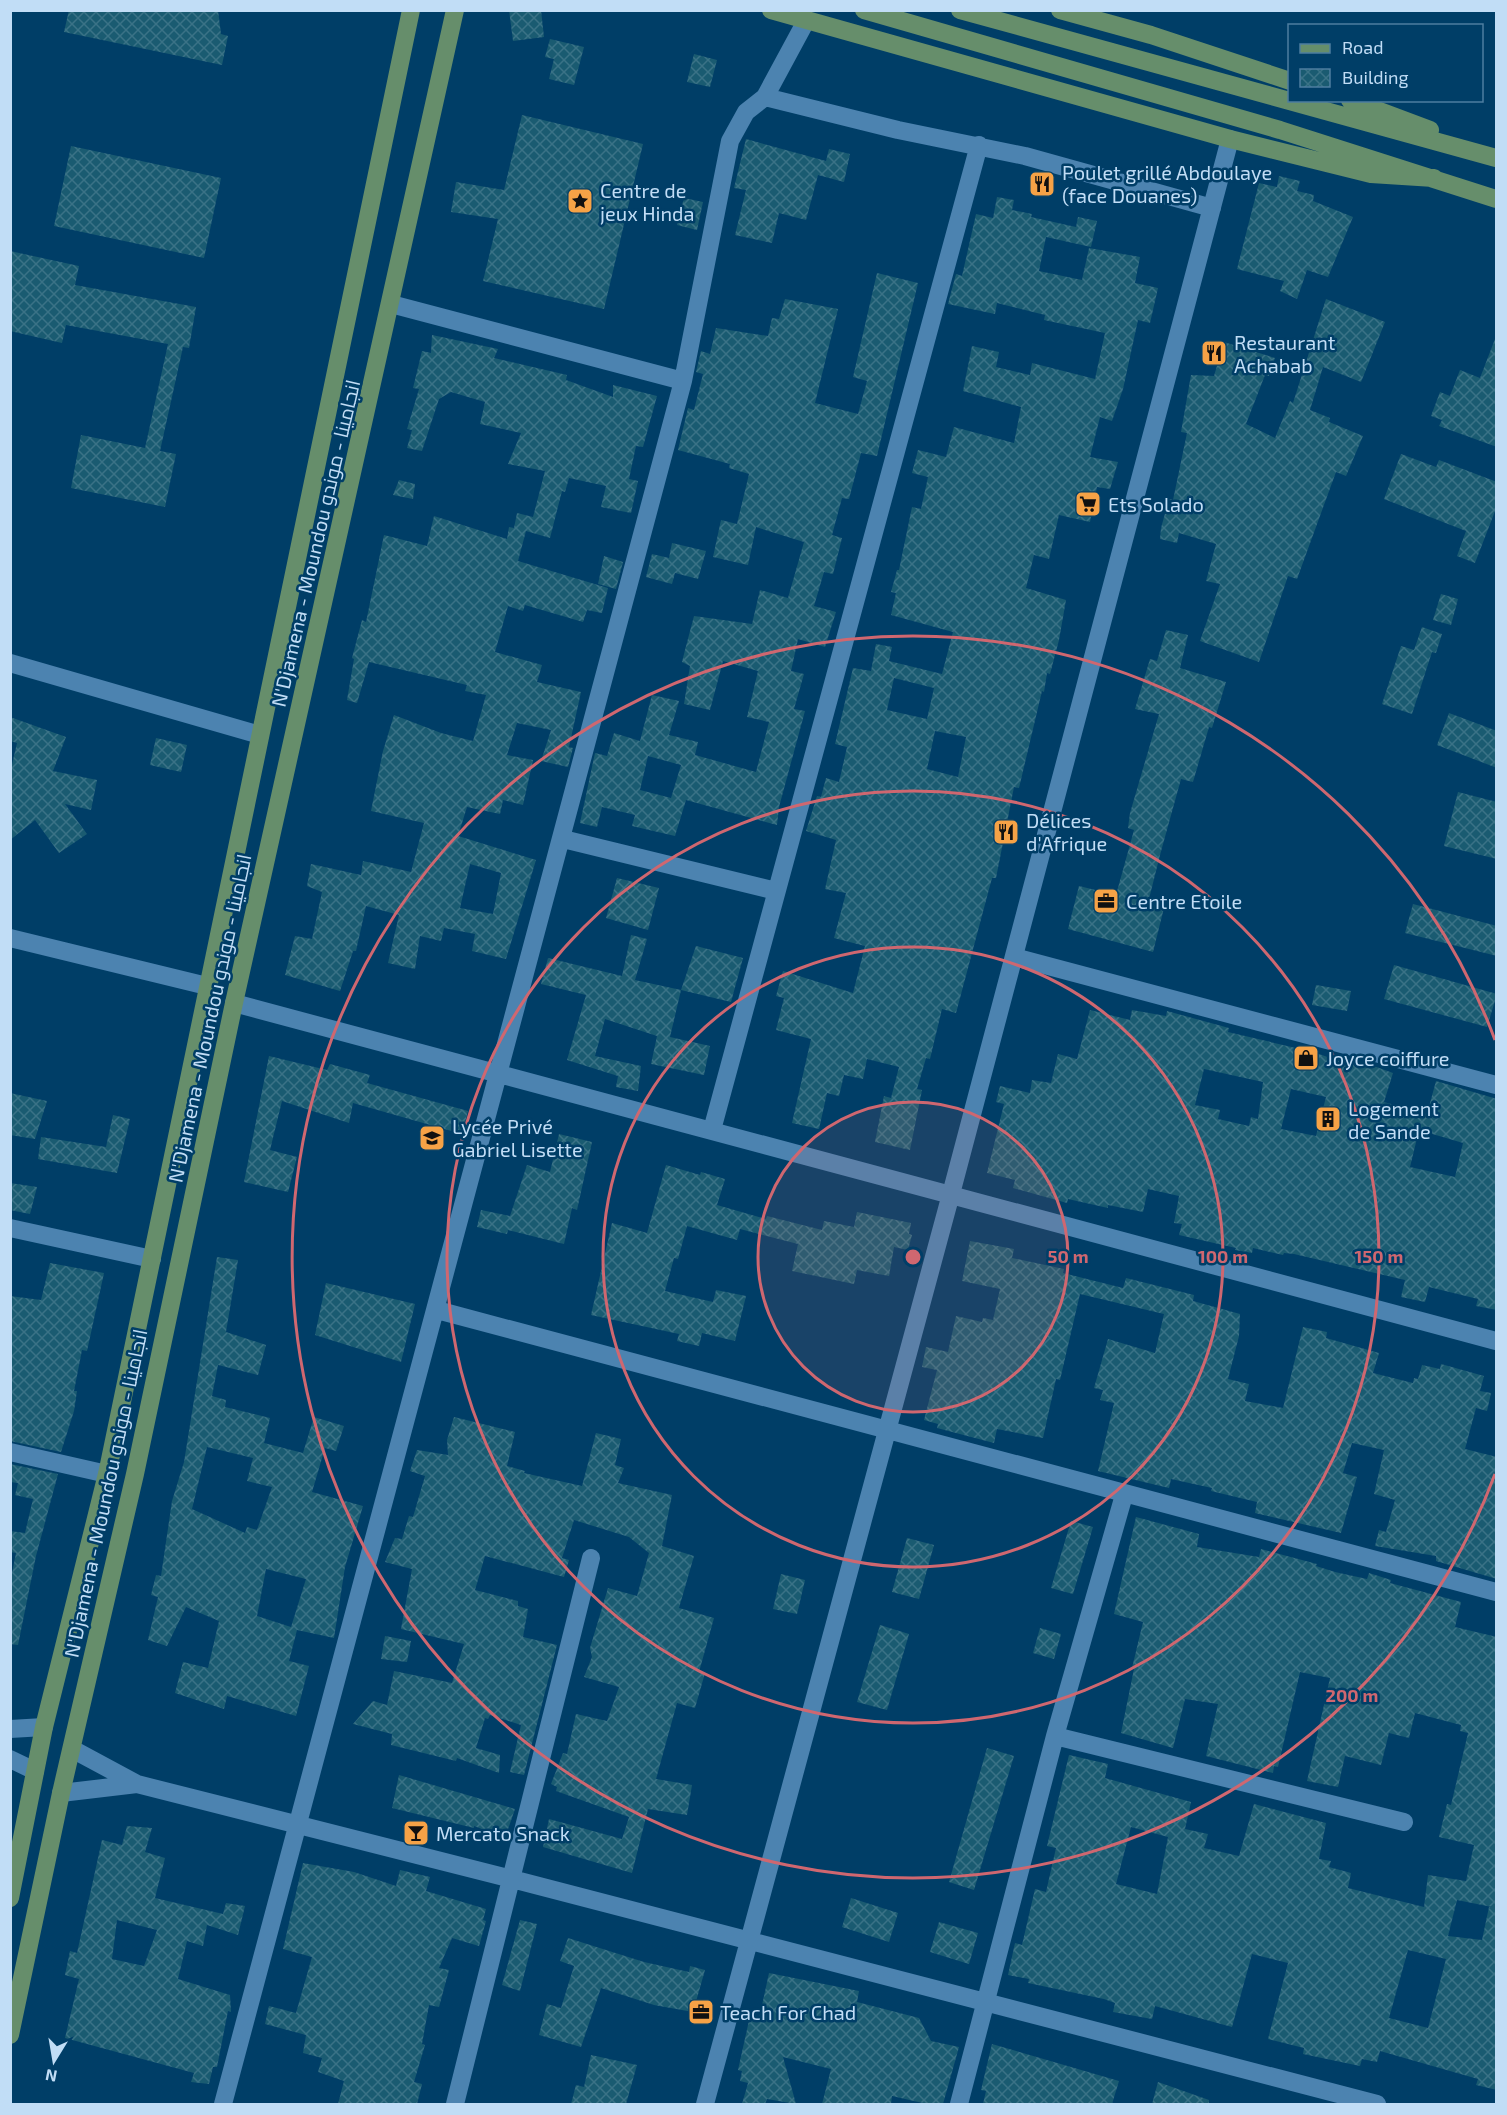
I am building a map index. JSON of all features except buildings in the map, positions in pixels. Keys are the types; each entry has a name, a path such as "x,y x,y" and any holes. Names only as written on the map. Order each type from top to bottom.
{"main road":[{"name":"N'Djamena - Moundou انجامينا - موندو","path":"10,1898 44,1727 107,1474 411,10"},
{"name":"N'Djamena - Moundou انجامينا - موندو","path":"10,2035 61,1793 135,1474 234,1003 455,10"},
{"path":"771,10 1230,139 1371,174 1434,178"},
{"path":"864,10 1130,87 1497,199"},
{"path":"960,10 1288,101"},
{"path":"1060,10 1151,35 1288,80"},
{"path":"1292,102 1497,158"},
{"path":"1356,102 1405,119 1478,152"}],"street":[{"path":"223,2104 437,1310 497,1074 563,839 683,381 730,141 746,112 765,97 806,21"},
{"path":"765,97 898,130 979,145 1212,208"},
{"path":"705,2104 886,1427 951,1194 1230,139"},
{"path":"712,1130 979,145"},
{"path":"391,304 683,381"},
{"path":"10,663 260,735"},
{"path":"563,839 776,891"},
{"path":"10,938 207,986"},
{"path":"1014,957 1497,1085"},
{"path":"234,1003 1497,1341"},
{"path":"10,1228 152,1259"},
{"path":"437,1310 886,1427 1124,1495 1497,1592"},
{"path":"10,1452 107,1474"},
{"path":"959,2104 1055,1736 1124,1495"},
{"path":"455,2104 591,1558"},
{"path":"10,1729 44,1727"},
{"path":"1055,1736 1404,1822"},
{"path":"72,1749 137,1784 298,1823 1377,2104"},
{"path":"10,1759 35,1771"},
{"path":"61,1793 137,1784"}],"place":[{"name":"Poulet grillé Abdoulaye (face Douanes)","path":"1042,184"},
{"name":"Centre de jeux Hinda","path":"580,201"},
{"name":"Restaurant Achabab","path":"1214,353"},
{"name":"Ets Solado","path":"1088,504"},
{"name":"Délices d'Afrique","path":"1006,832"},
{"name":"Centre Etoile","path":"1106,901"},
{"name":"Joyce coiffure","path":"1306,1058"},
{"name":"Logement de Sande","path":"1328,1119"},
{"name":"Lycée Privé Gabriel Lisette","path":"432,1138"},
{"name":"Mercato Snack","path":"416,1833"},
{"name":"Teach For Chad","path":"701,2012"}]}
